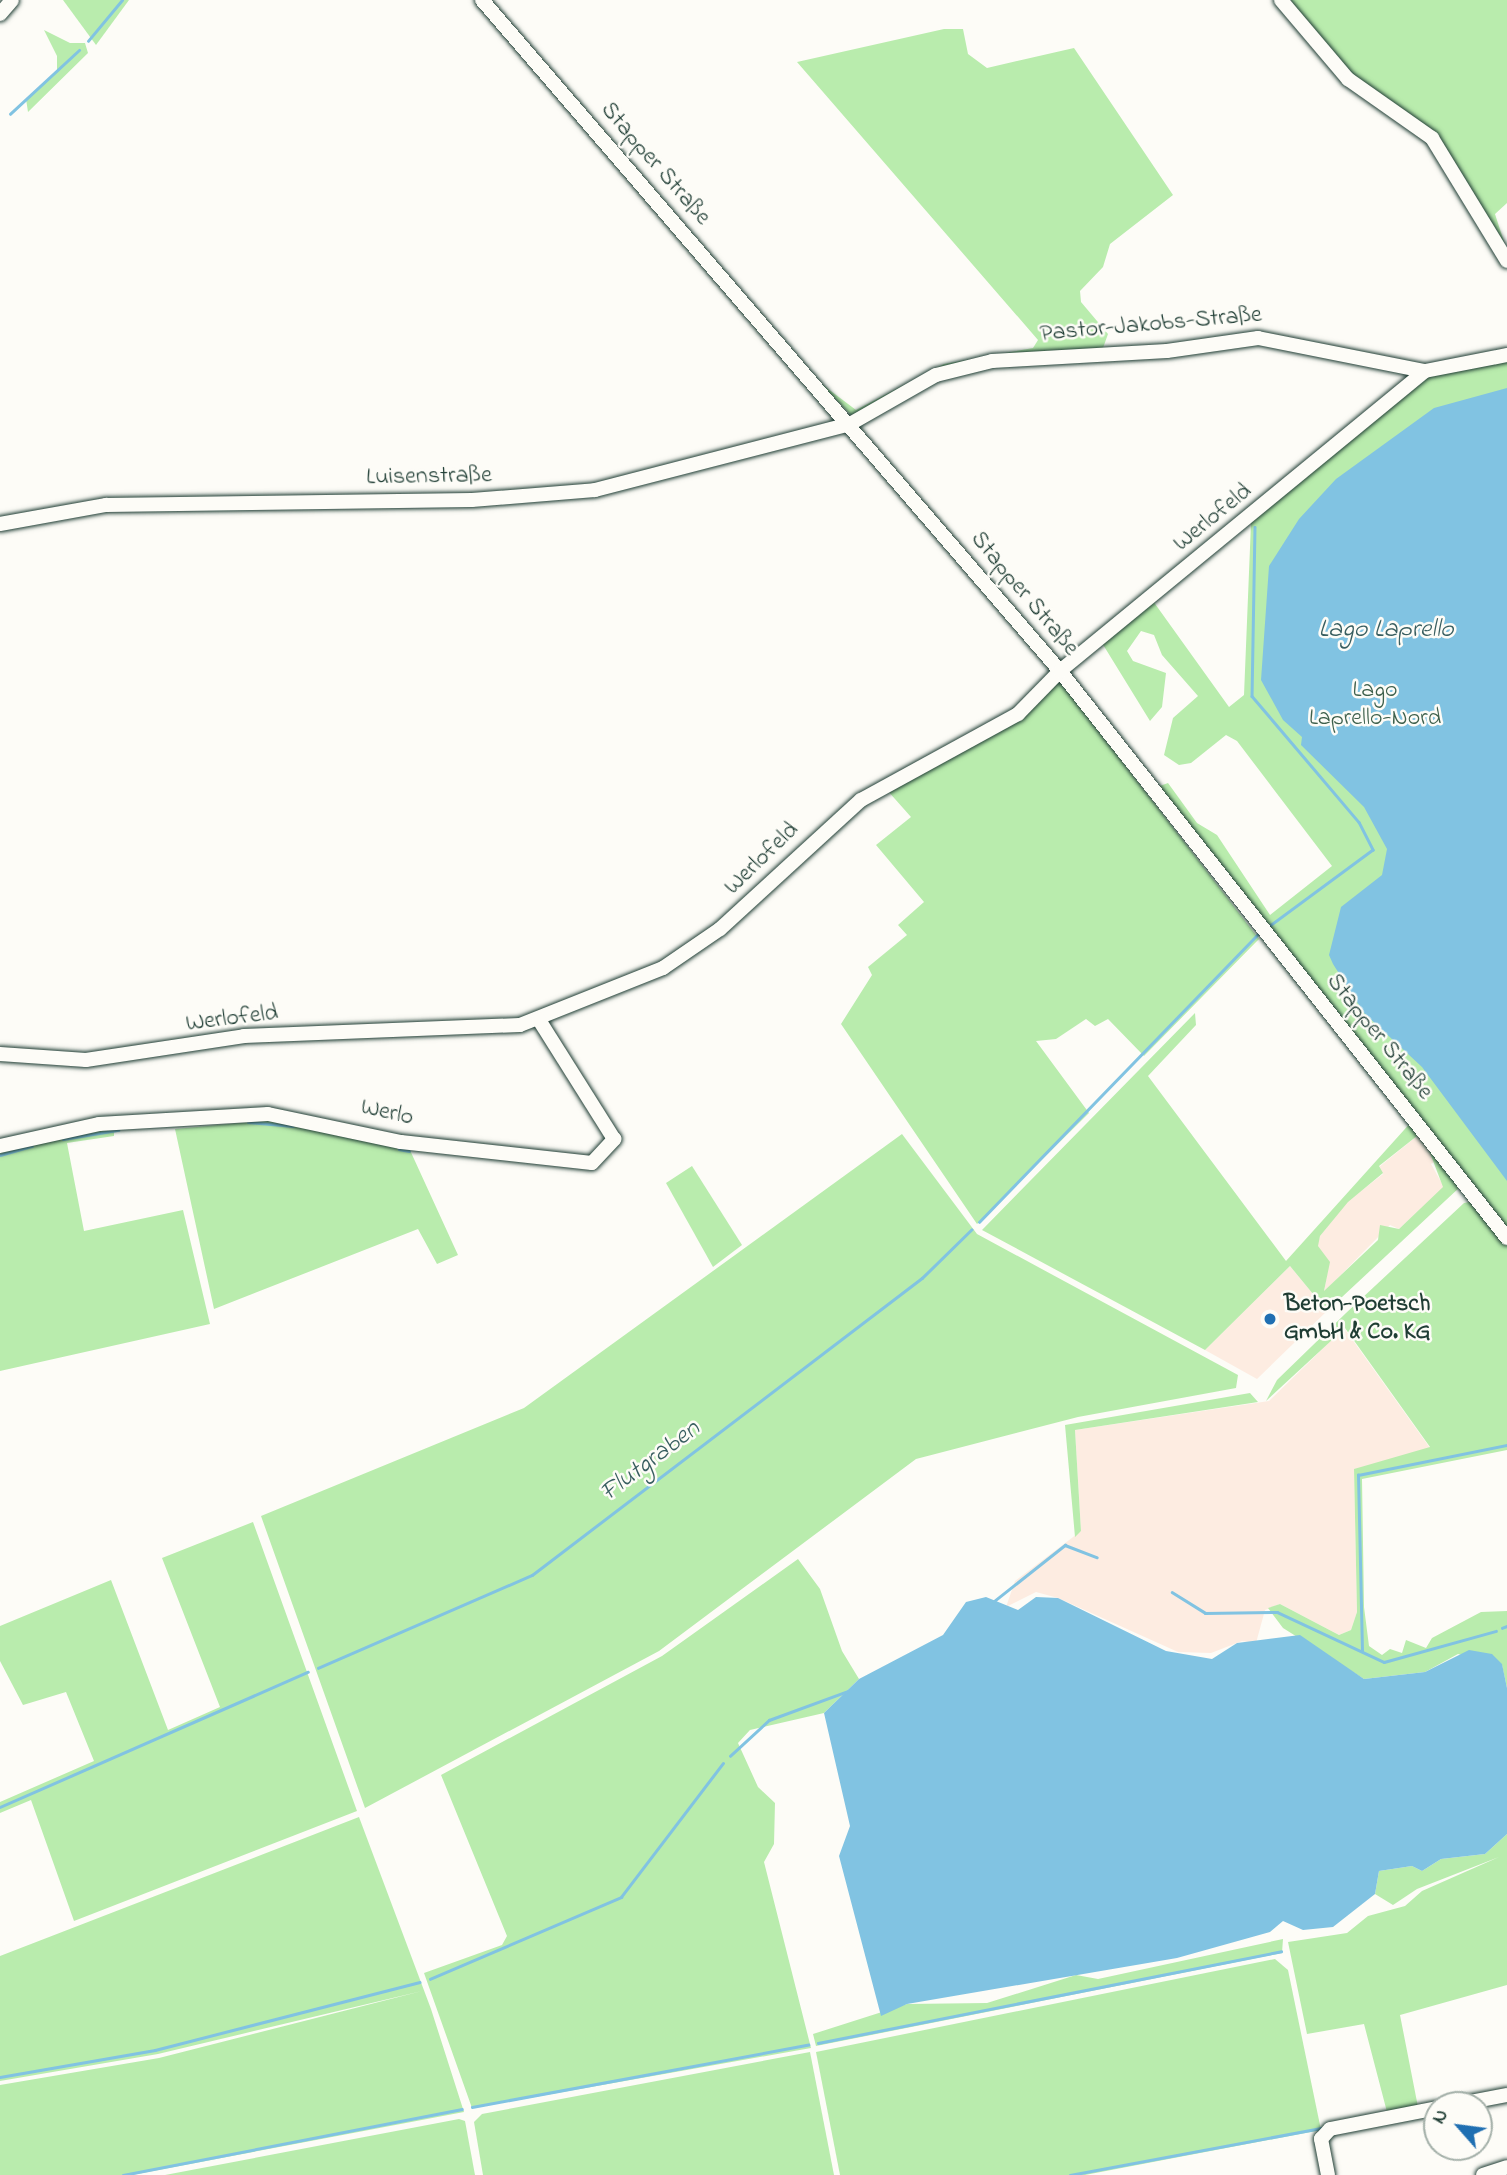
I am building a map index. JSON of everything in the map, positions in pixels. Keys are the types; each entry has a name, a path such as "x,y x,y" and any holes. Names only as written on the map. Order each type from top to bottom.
{"street":[{"path":"0,14 12,0"},
{"name":"Stapper Straße","path":"482,0 1060,671 1507,1238"},
{"path":"1281,0 1348,79 1432,138 1507,261"},
{"name":"Pastor-Jakobs-Straße","path":"850,424 936,375 1010,359 1167,351 1258,338 1425,371 1507,355"},
{"name":"Werlofeld","path":"0,1054 86,1060 244,1035 539,1020 663,968 700,944 861,800 993,732 1060,671 1250,522 1425,371"},
{"name":"Luisenstraße","path":"0,524 107,505 560,495 669,474 850,424"},
{"name":"Werlo","path":"0,1146 99,1124 268,1114 401,1142 592,1163 614,1139 539,1020"},
{"path":"1328,2175 1321,2139 1330,2129 1423,2111"},
{"path":"1483,2175 1507,2167"}],"shaded area":[{"path":"1422,1132 1442,1156 1431,1164 1444,1187 1399,1229 1390,1225 1324,1292 1328,1269 1317,1246 1320,1236 1347,1202 1383,1174 1379,1167"},
{"path":"1290,1266 1327,1311 1257,1379 1205,1350"},
{"path":"1344,1328 1430,1448 1354,1470 1357,1612 1351,1630 1339,1635 1280,1604 1265,1610 1256,1643 1242,1641 1211,1653 1178,1652 1058,1598 1036,1592 1006,1607 1015,1581 1081,1531 1075,1430 1269,1401"}],"green space":[{"path":"63,0 129,0 96,45"},
{"path":"1291,0 1507,0 1507,203 1495,214 1507,251 1440,142 1364,89 1317,41"},
{"path":"944,29 963,29 968,54 987,68 1074,48 1173,195 1110,244 1103,267 1080,291 1081,302 1108,334 1103,348 993,358 851,415 819,382 856,410 944,364 1033,348 1038,340 797,62"},
{"path":"44,30 70,43 85,43 88,53 28,112 26,99 57,72 57,56"},
{"name":"Lago Laprello-Nord","path":"1507,358 1507,1241 1460,1187 1327,1311 1290,1266 1205,1350 982,1230 1195,1013 1196,1025 1148,1076 1286,1261 1413,1120 1157,787 1168,783 1197,823 1217,835 1270,915 1332,866 1237,741 1226,735 1191,763 1179,765 1164,755 1173,718 1198,696 1162,655 1154,635 1141,631 1127,651 1133,661 1166,673 1162,707 1150,721 1102,643 1153,601 1229,707 1244,695 1251,523 1428,376","holes":["1422,1132 1443,1187 1399,1229 1380,1225 1378,1240 1324,1291 1330,1262 1318,1246 1320,1236 1348,1202 1383,1173 1379,1166"]},
{"path":"1060,681 1259,939 1144,1056 1108,1019 1095,1026 1086,1019 1056,1039 1036,1041 1089,1113 977,1224 841,1024 872,975 868,967 907,935 898,925 924,902 876,845 911,817 887,790"},
{"path":"273,1120 409,1148 458,1255 437,1264 418,1229 214,1309 175,1129"},
{"path":"114,1126 114,1136 67,1143 84,1231 183,1210 210,1324 0,1371 0,1150"},
{"path":"902,1134 977,1234 1238,1375 1236,1388 1078,1417 916,1459 659,1651 365,1808 261,1516 524,1408"},
{"path":"692,1166 742,1245 713,1267 666,1183"},
{"path":"1475,1201 1507,1244 1507,1450 1362,1479 1364,1607 1369,1646 1382,1655 1390,1649 1402,1653 1406,1640 1426,1648 1432,1638 1481,1612 1507,1611 1507,1688 1502,1665 1458,1654 1425,1672 1364,1679 1283,1628 1268,1608 1280,1604 1339,1635 1351,1630 1357,1612 1354,1469 1430,1447 1345,1328 1266,1401 1277,1380 1346,1313 1464,1203"},
{"path":"1250,1393 1258,1402 1075,1430 1081,1531 1075,1537 1065,1425"},
{"path":"253,1522 357,1811 74,1921 31,1800 0,1813 0,1802 94,1761 66,1692 23,1705 0,1661 0,1626 111,1580 168,1730 220,1707 162,1558"},
{"path":"798,1559 820,1589 842,1651 859,1679 824,1713 750,1730 738,1743 758,1787 775,1803 774,1844 764,1862 811,2048 472,2108 424,1973 502,1945 507,1936 441,1775 662,1656"},
{"path":"359,1817 431,2009 464,2112 132,2175 0,2175 0,2085 159,2058 422,1991 158,2054 0,2081 0,1956"},
{"path":"1507,1834 1507,1985 1400,2015 1418,2107 1387,2112 1364,2024 1307,2034 1288,1942 1347,1933 1368,1916 1405,1906 1422,1891 1499,1857 1417,1889 1393,1905 1375,1894 1379,1871 1412,1866 1422,1871 1441,1859 1485,1854"},
{"path":"1283,1939 1282,1953 816,2046 813,2034 907,2004 987,2003 1076,1975 1098,1979"},
{"path":"1275,1959 1288,1970 1321,2130 1085,2175 840,2175 816,2052"},
{"path":"810,2052 834,2175 483,2175 474,2122 482,2114"},
{"path":"459,2119 465,2121 475,2175 165,2175"}],"water":[{"name":"Lago Laprello","path":"1507,388 1507,1181 1422,1067 1364,1013 1333,964 1329,955 1341,907 1382,875 1387,849 1364,807 1301,745 1302,737 1283,720 1261,680 1269,566 1299,519 1336,479 1434,408"},
{"path":"986,1597 1018,1610 1036,1597 1058,1598 1166,1651 1212,1659 1237,1643 1300,1635 1364,1679 1425,1672 1469,1650 1492,1654 1502,1664 1507,1688 1507,1834 1485,1854 1441,1859 1422,1871 1412,1866 1379,1871 1375,1894 1333,1927 1303,1930 1283,1921 1270,1932 1177,1958 907,2004 881,2016 839,1856 850,1826 824,1713 859,1679 943,1635 966,1602"}],"waterway":[{"path":"88,41 122,0"},
{"path":"10,114 79,50"},
{"path":"1255,527 1252,696 1359,822 1373,850 1270,926"},
{"path":"979,1222 1257,935"},
{"path":"248,1122 293,1126"},
{"path":"63,1139 118,1130"},
{"path":"0,1155 32,1146"},
{"path":"399,1149 409,1151"},
{"name":"Flutgraben","path":"318,1668 532,1575 922,1278 971,1230"},
{"path":"1362,1651 1358,1475 1507,1445"},
{"path":"993,1602 1065,1545 1097,1557"},
{"path":"1172,1592 1205,1613 1277,1612 1384,1662 1496,1631"},
{"path":"1502,1628 1507,1626"},
{"path":"0,1807 308,1672"},
{"path":"730,1756 769,1720 848,1691"},
{"path":"430,1979 621,1897 723,1763"},
{"path":"818,2043 1281,1951"},
{"path":"0,2077 155,2050 419,1982"},
{"path":"472,2107 808,2045"},
{"path":"123,2175 462,2109"},
{"path":"1070,2175 1321,2128"}],"place":[{"name":"Beton-Poetsch GmbH & Co. KG","path":"1270,1319"}]}
